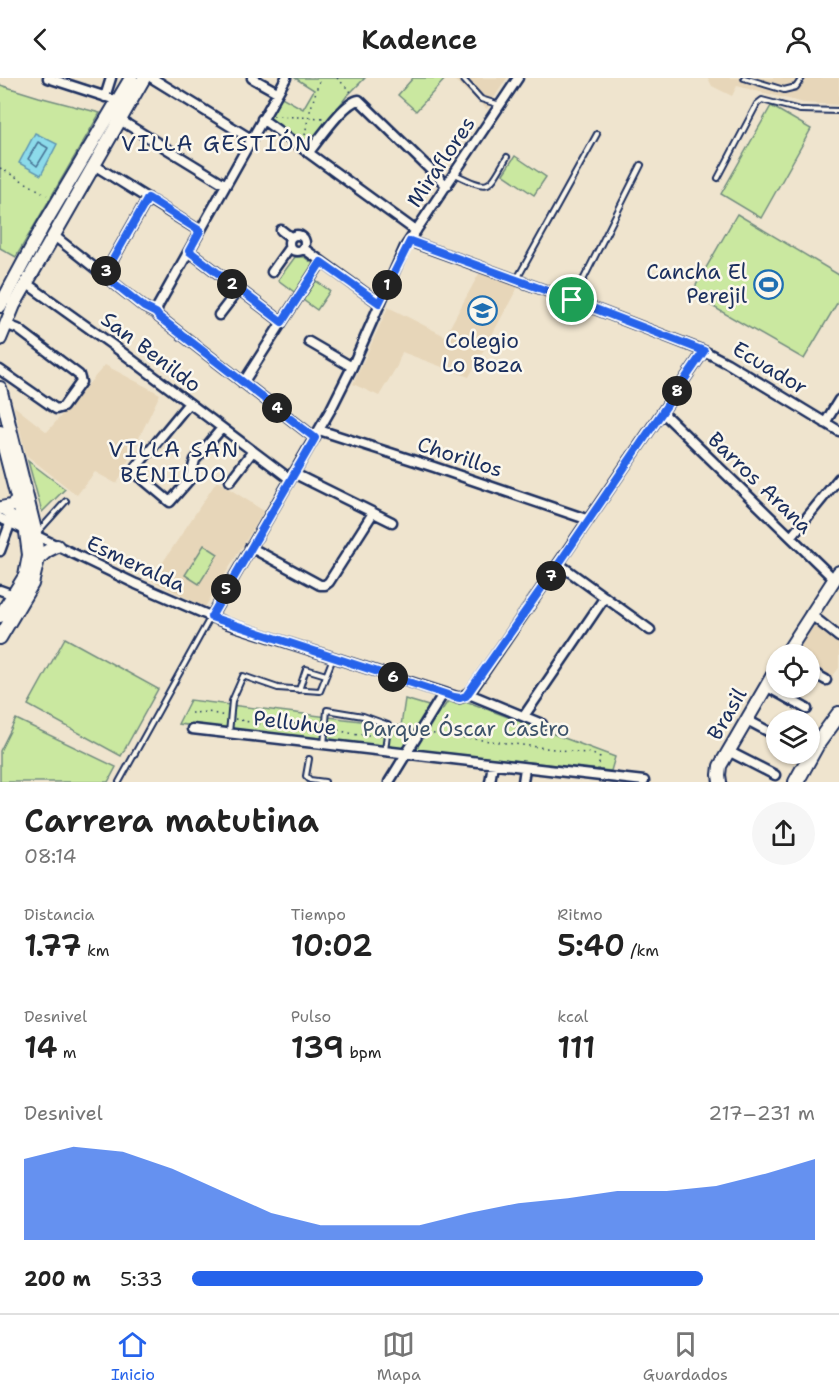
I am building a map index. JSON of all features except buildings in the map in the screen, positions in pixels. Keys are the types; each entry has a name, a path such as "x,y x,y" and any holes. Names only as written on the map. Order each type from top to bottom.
{"main road":[{"path":"0,339 26,283 120,120 131,78"},
{"path":"0,306 7,285 48,218 123,103 144,78"},
{"path":"0,388 29,562 14,595 0,616"},
{"path":"0,432 24,528 38,559"},
{"path":"0,511 17,501"},
{"path":"0,638 32,584 38,559 57,546"},
{"path":"792,644 810,615 836,581"},
{"name":"Brasil","path":"720,782 720,766 766,687"},
{"path":"796,782 839,714"}],"street":[{"path":"48,78 69,81 123,103"},
{"path":"105,96 111,78"},
{"path":"152,78 251,139"},
{"path":"252,78 277,92"},
{"path":"156,313 286,78"},
{"name":"Miraflores","path":"211,617 317,434 352,367 379,303 410,241 518,78"},
{"path":"309,152 336,118 357,100 361,101 447,186"},
{"path":"120,120 226,185"},
{"path":"264,121 291,140 303,143 309,152 416,231"},
{"path":"94,165 200,231"},
{"path":"104,275 148,198"},
{"path":"281,230 290,237"},
{"path":"290,237 297,234 303,236 305,240 303,248 298,251 290,248"},
{"name":"Chorillos","path":"53,235 243,383 317,434 434,467 589,520"},
{"path":"272,272 290,248 290,237"},
{"name":"Ecuador","path":"410,241 517,279 704,351 839,431"},
{"path":"303,248 379,303"},
{"path":"189,251 282,322"},
{"path":"243,383 321,262"},
{"name":"San Benildo","path":"26,283 253,451 291,476 392,522"},
{"path":"219,315 239,289"},
{"path":"0,370 58,409 63,407 75,392 81,379 79,375 22,332 5,324"},
{"path":"309,342 352,367"},
{"path":"466,695 559,564 704,351"},
{"path":"825,423 839,400"},
{"path":"189,403 133,471 170,502 190,479 195,460 222,428"},
{"name":"Barros Arana","path":"662,412 836,581"},
{"path":"230,481 253,451"},
{"path":"791,537 839,478"},
{"name":"Esmeralda","path":"0,511 24,528 57,546 136,585 211,617 443,694 457,698 466,695 542,724"},
{"path":"250,548 320,585 325,585 373,513"},
{"path":"0,552 24,528"},
{"path":"559,564 650,630"},
{"path":"0,590 14,595"},
{"path":"524,716 605,597"},
{"path":"810,615 839,637"},
{"path":"820,677 825,680"},
{"path":"389,782 443,694"},
{"path":"786,698 807,710"},
{"path":"747,720 766,730"},
{"name":"Pelluhue","path":"192,729 644,781"},
{"path":"729,751 775,775"},
{"path":"490,782 493,764"},
{"path":"523,782 525,768"},
{"path":"560,782 561,771"}],"lane":[{"path":"462,78 481,99 500,106"},
{"path":"744,78 784,90 796,87 802,78"},
{"path":"718,178 757,104 762,100 800,110 839,111"},
{"path":"517,279 597,134"},
{"path":"455,174 478,185 485,185 494,179 507,157"},
{"path":"572,300 640,165"},
{"path":"24,528 66,501"},
{"path":"119,782 211,617"},
{"path":"229,734 232,700 243,676 278,688 320,691 333,658"},
{"path":"299,690 306,669 326,675"},
{"path":"324,745 327,710 363,716 388,725 385,752"},
{"path":"309,759 306,776 310,780 325,782"}],"path":[{"path":"291,140 303,143 320,78"},
{"path":"337,78 357,100"},
{"path":"264,121 272,116 336,118"},
{"path":"0,168 47,195"},
{"path":"190,713 208,712 268,726 301,723 358,735 407,736 419,733 594,754 600,758 597,776"}],"shaded area":[{"path":"452,78 507,78 487,109"},
{"path":"708,78 839,78 839,105 804,103 737,86 732,96 712,86"},
{"path":"481,270 519,285 469,377 402,352 397,366 379,396 353,384 388,307 445,336"},
{"path":"105,365 160,394 117,484 95,472 77,495 26,455 14,406 47,432"},
{"path":"217,481 264,511 205,607 151,580"},
{"path":"815,623 839,643 839,668 831,678 820,672 820,644 801,644"}],"green space":[{"path":"295,78 365,78 346,97 308,148 267,118 280,96 303,109 314,90"},
{"path":"413,78 446,78 416,111 398,95"},
{"path":"0,85 100,113 16,257 0,248"},
{"path":"771,106 811,129 761,218 721,194"},
{"path":"515,156 546,177 534,195 503,174"},
{"name":"Cancha El Perejil","path":"737,214 839,275 839,300 804,359 691,294"},
{"path":"295,257 304,257 316,266 297,294 278,280"},
{"path":"316,281 330,291 317,310 303,300"},
{"path":"28,461 65,489 42,512"},
{"path":"204,545 218,554 199,584 185,575"},
{"path":"65,638 158,689 121,756 28,705"},
{"name":"Parque Óscar Castro","path":"405,699 442,710 448,701 456,704 468,702 615,757 611,771 178,724 190,700 401,726"},
{"path":"16,719 116,767 108,782 0,782 0,751"}],"water":[{"path":"35,133 57,144 41,175 19,163"}],"place":[{"name":"Cancha El Perejil","path":"768,284"},
{"name":"Colegio Lo Boza","path":"482,310"}],"district":[{"name":"VILLA GESTIÓN","path":"217,143"},
{"name":"VILLA SAN BENILDO","path":"174,462"}],"route":[{"path":"148,198 200,231 189,251 282,322 321,262 379,303 410,241 572,300 704,351 469,694 460,698 454,697 287,644 211,617 315,438 104,275 148,198"}]}
